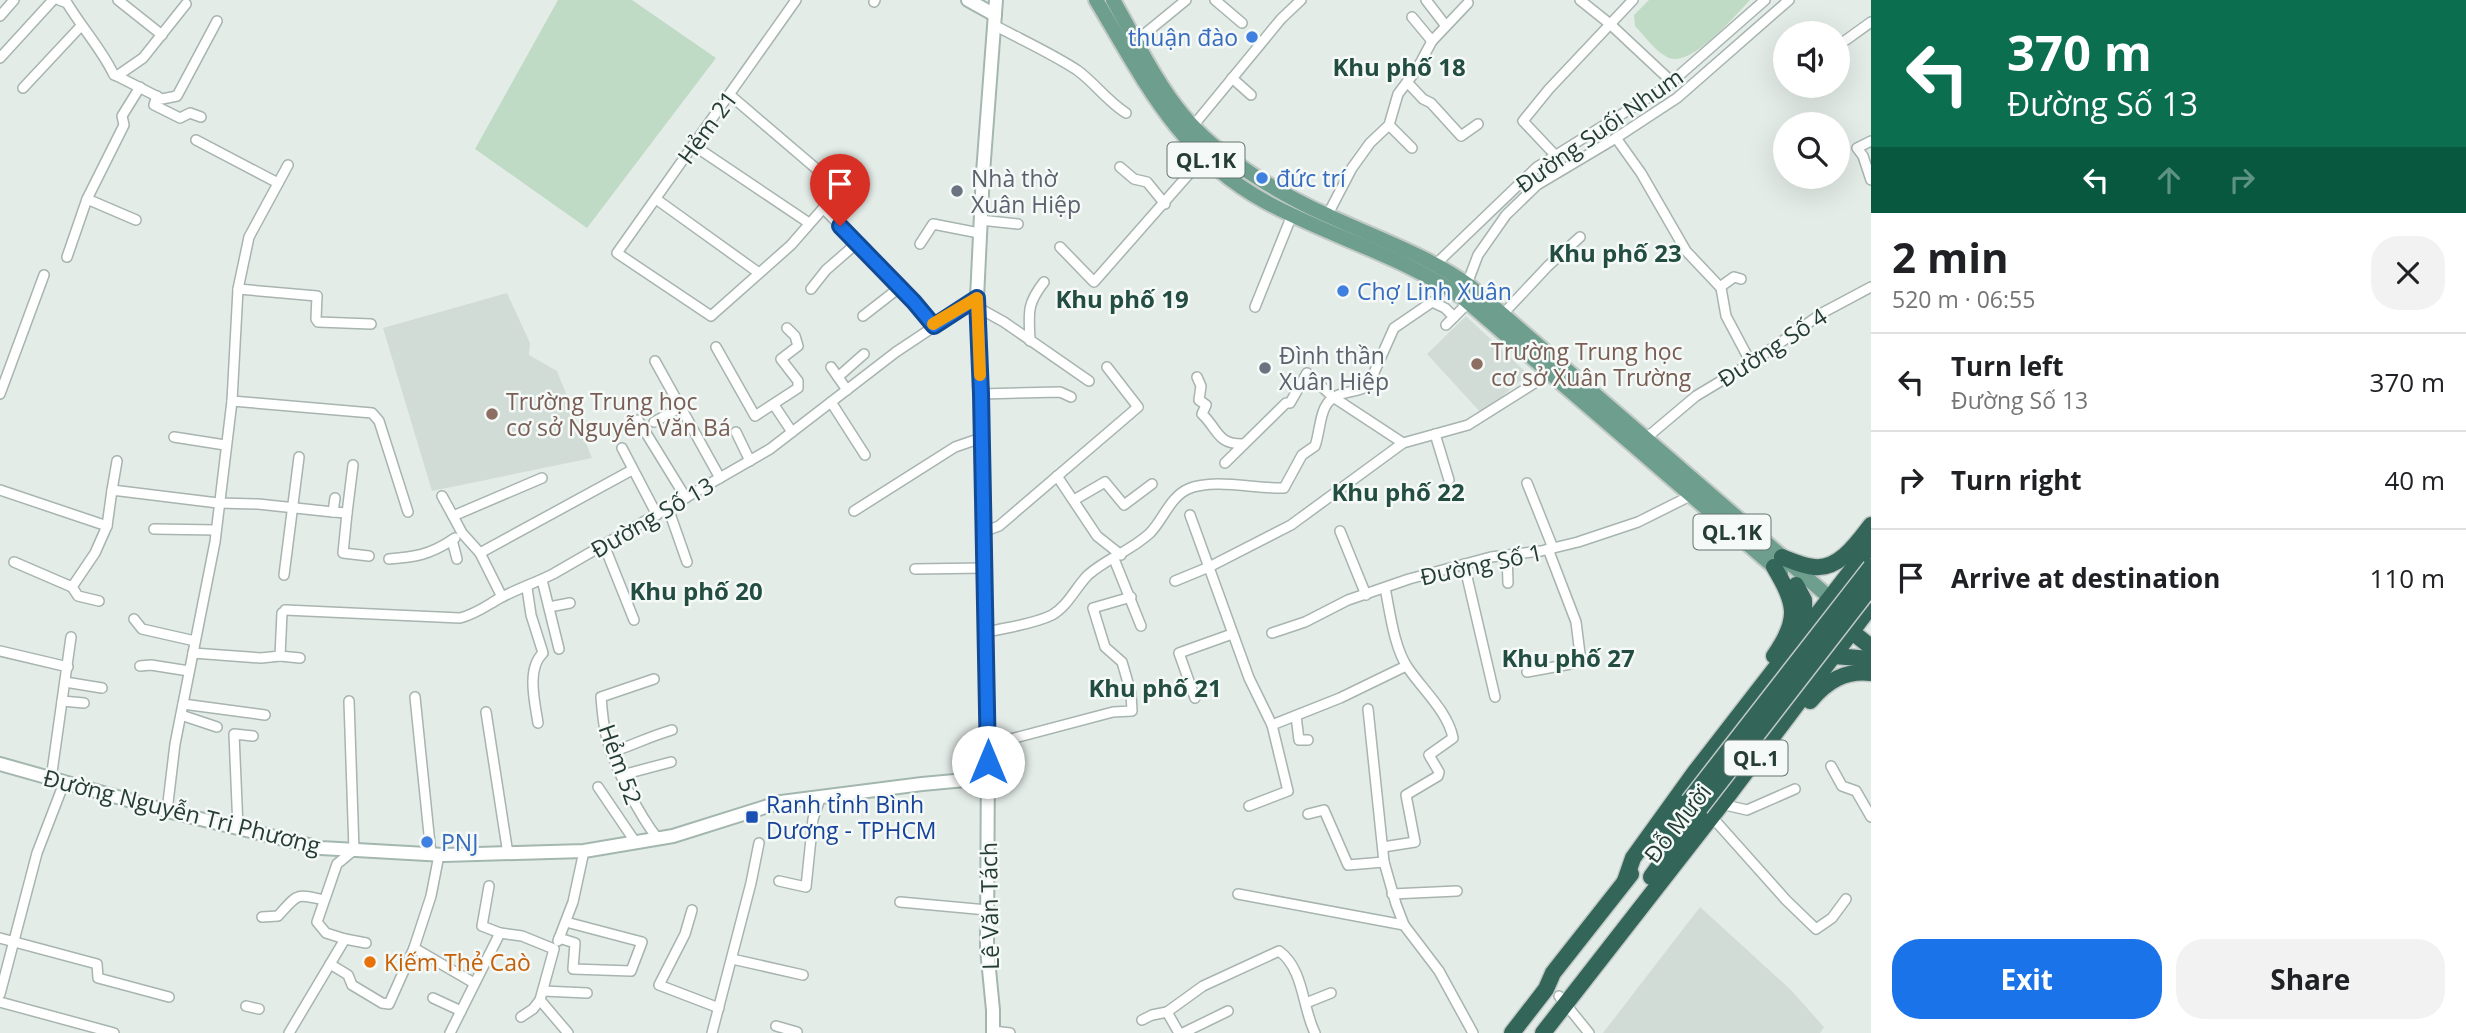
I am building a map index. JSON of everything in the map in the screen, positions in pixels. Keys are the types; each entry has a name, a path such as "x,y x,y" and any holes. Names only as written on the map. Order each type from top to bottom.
{"highway":[{"path":"1695,772 1704,746 1770,661 1791,625 1793,604 1778,562 1814,567 1829,565 1849,552 1871,525"},
{"name":"Đỗ Mười","path":"1625,881 1633,858 1695,772 1871,545"},
{"name":"QL.1","path":"1710,805 1871,567"},
{"path":"1871,588 1850,571 1800,581 1805,631 1834,656 1871,659"},
{"name":"QL.1","path":"1710,805 1871,588"},
{"path":"1826,603 1861,628 1871,647"},
{"name":"Đỗ Mười","path":"1531,1033 1609,947 1651,884 1710,805 1834,656 1861,628 1871,606"},
{"path":"1710,805 1748,783 1812,698 1826,685 1845,674 1871,673"},
{"name":"Đỗ Mười","path":"1513,1033 1546,989 1553,973 1625,881 1710,805"},
{"name":"Đỗ Mười","path":"1543,1033 1562,999 1613,928 1651,884"},
{"name":"QL.1","path":"1609,947 1613,928"},
{"name":"Đỗ Mười","path":"1500,1033 1541,982 1553,973"}],"main road":[{"path":"968,0 995,20"},
{"name":"Lê Văn Tách","path":"993,1032 987,949 988,745 977,302 979,226 996,0"},
{"name":"QL.1K","path":"1096,0 1154,100 1203,158 1264,201 1436,279 1468,303 1690,496 1778,562"},
{"name":"QL.1K","path":"1115,1 1180,112 1193,126 1272,188 1327,216 1400,246 1436,264 1467,284 1826,603"},
{"name":"Đường Nguyễn Tri Phương","path":"0,764 167,811 321,848 435,855 584,851 658,839 780,802 987,778"}],"street":[{"path":"0,16 13,0"},
{"path":"0,58 53,0"},
{"path":"118,0 162,35"},
{"name":"Hẻm 21","path":"759,273 711,316 617,253 796,0"},
{"path":"1136,41 1186,0"},
{"path":"1215,0 1242,23"},
{"path":"1193,126 1281,19 1301,0"},
{"path":"1426,0 1446,26"},
{"path":"1580,0 1672,82"},
{"path":"1556,156 1522,121 1633,0"},
{"name":"Đường Suối Nhum","path":"1436,264 1537,167 1672,82 1765,0"},
{"path":"1467,284 1478,256 1506,215 1537,185 1616,138 1682,93 1789,0"},
{"path":"66,1 81,26 96,41 114,75 162,99 177,96 217,21"},
{"path":"1327,216 1352,168 1370,143 1389,125 1398,94 1432,41 1468,3"},
{"path":"117,76 143,58 186,5"},
{"path":"1412,17 1432,41"},
{"path":"995,20 1075,69 1097,85 1112,104 1126,113"},
{"path":"1850,37 1871,22"},
{"path":"23,88 81,26"},
{"path":"1231,78 1251,94"},
{"path":"1407,82 1423,99 1431,103 1461,136 1478,124"},
{"path":"67,257 87,199 124,125 122,116 140,87"},
{"path":"656,199 759,273 791,245 840,189 730,95"},
{"path":"157,96 154,105 180,118 190,113 201,117"},
{"path":"1389,125 1412,148"},
{"path":"1616,138 1641,173 1686,251 1720,287 1726,316 1751,363"},
{"path":"196,140 278,183"},
{"path":"1871,141 1857,148 1863,156 1871,180"},
{"path":"692,145 808,223"},
{"path":"1060,247 1094,282 1203,158"},
{"path":"167,811 175,744 216,530 232,401 238,289 249,237 288,165"},
{"path":"1120,167 1134,179 1147,182 1165,204"},
{"path":"87,199 136,220"},
{"path":"823,208 934,326"},
{"path":"1255,307 1292,215"},
{"path":"920,244 933,224 1018,224"},
{"path":"1503,315 1548,266 1580,237"},
{"path":"811,289 826,270 857,243"},
{"path":"0,394 44,275"},
{"path":"1720,287 1734,277 1741,279"},
{"path":"1030,341 1029,307 1032,296 1044,282"},
{"path":"863,316 899,288"},
{"name":"Đường Số 4","path":"1644,439 1696,396 1751,363 1824,312 1871,288"},
{"path":"238,289 317,296 318,322 372,324"},
{"path":"977,302 1089,382"},
{"name":"Đường Số 13","path":"280,656 284,612 460,618 472,615 502,597 542,580 750,461 934,326 977,302"},
{"path":"984,632 1055,613 1088,575 1151,532 1171,503 1186,489 1230,484 1262,489 1284,488 1302,455 1315,446 1323,409 1333,397 1368,386 1394,328 1432,302 1445,308 1454,317"},
{"path":"1446,325 1468,303"},
{"path":"716,347 755,416 798,388 798,380 781,359 797,346 795,337 786,328"},
{"path":"838,377 864,354"},
{"path":"655,361 720,478"},
{"path":"831,367 847,390"},
{"path":"984,533 999,526 1138,407 1107,367"},
{"path":"1225,463 1286,403 1290,403 1307,373 1333,397 1403,443"},
{"path":"1175,581 1209,567 1291,525 1403,443 1474,422 1549,374"},
{"path":"1198,377 1201,386 1199,400 1206,405 1202,414 1224,441 1242,444"},
{"path":"981,394 1060,392 1071,397"},
{"path":"232,401 372,413 379,421 408,512"},
{"path":"831,402 865,455"},
{"path":"775,405 792,432"},
{"path":"654,422 681,407"},
{"path":"638,420 686,498"},
{"path":"736,432 750,461"},
{"path":"1435,434 1448,480"},
{"path":"174,437 226,445"},
{"path":"855,510 955,447 981,438"},
{"path":"622,448 657,514"},
{"path":"284,575 299,457"},
{"path":"72,587 95,553 107,526 117,461"},
{"path":"353,465 343,553 369,556"},
{"path":"480,553 632,470"},
{"path":"1057,476 1097,536 1117,557 1140,625"},
{"path":"453,516 542,478"},
{"path":"1074,500 1105,482 1125,505 1152,484"},
{"path":"1527,483 1576,622 1581,662 1527,672"},
{"path":"112,490 218,503 347,513"},
{"path":"0,491 107,526"},
{"path":"442,496 463,533 480,553 502,597"},
{"name":"Đường Số 1","path":"1272,633 1305,622 1348,600 1464,564 1578,542 1638,522 1690,496"},
{"path":"333,512 335,498"},
{"path":"668,508 687,562"},
{"path":"1190,515 1249,678 1272,725 1288,791 1249,806"},
{"path":"154,529 216,530"},
{"path":"1340,531 1366,595"},
{"path":"389,559 434,552 463,533"},
{"path":"452,540 457,559"},
{"path":"604,545 635,620"},
{"path":"1507,555 1508,583"},
{"path":"14,562 72,587 78,596 99,601"},
{"path":"1464,564 1495,697"},
{"path":"915,569 984,568"},
{"path":"542,580 559,649"},
{"path":"527,587 531,615 543,653 537,658 535,669 538,723"},
{"path":"1382,847 1415,842 1406,795 1438,776 1439,772 1429,755 1453,738 1439,710 1406,666 1393,630 1385,588"},
{"path":"988,745 1113,712 1132,711 1131,693 1122,662 1105,647 1093,608 1131,597"},
{"path":"549,607 570,603"},
{"path":"134,619 142,629 195,641"},
{"path":"1195,698 1179,653 1232,634"},
{"path":"51,779 71,637"},
{"path":"0,651 68,667"},
{"path":"193,653 300,659"},
{"path":"140,666 151,665 189,671"},
{"path":"1272,725 1340,698 1406,666"},
{"name":"Hẻm 52","path":"654,679 601,697 606,736 612,752 642,818 658,839"},
{"path":"65,682 102,688"},
{"path":"330,964 348,975 352,985 386,1005 392,1001 414,948 431,896 435,855 415,697"},
{"path":"62,701 84,703"},
{"path":"349,701 354,850 337,864 317,922 326,933 366,943"},
{"path":"183,704 265,715"},
{"path":"1367,709 1384,862 1392,894 1404,925 1439,971 1473,1033"},
{"path":"486,712 508,854"},
{"path":"181,715 217,727"},
{"path":"1296,716 1299,740 1308,740"},
{"path":"612,752 647,737 673,730"},
{"path":"238,828 234,733 253,736"},
{"path":"622,775 671,762"},
{"path":"1831,766 1842,786 1857,792 1871,817"},
{"path":"0,994 37,853 64,783"},
{"path":"598,787 636,843"},
{"path":"1710,805 1747,810 1795,789"},
{"path":"779,881 806,887 813,819 821,796"},
{"path":"1710,805 1786,900 1816,929 1832,918 1846,899"},
{"path":"1308,814 1324,810 1348,864 1384,862"},
{"path":"712,1033 759,843"},
{"path":"521,1017 533,1009 542,995 554,949 566,922 584,851"},
{"path":"489,886 482,926 500,933 522,936 554,949"},
{"path":"1392,894 1457,891"},
{"path":"1238,894 1404,925"},
{"path":"262,917 278,916 296,896 324,900"},
{"path":"901,902 987,910"},
{"path":"692,910 685,934 659,985 719,1008"},
{"path":"559,938 575,943 573,972 631,971 642,942 566,922"},
{"path":"450,1033 500,933"},
{"path":"0,938 97,964 98,978 169,997"},
{"path":"289,1033 345,939"},
{"path":"414,948 474,983"},
{"path":"1142,1020 1167,1012 1203,986 1279,951 1295,973 1315,1033"},
{"path":"732,959 803,975"},
{"path":"542,995 587,993"},
{"path":"1306,1003 1331,993"},
{"path":"542,995 568,1033"},
{"path":"433,998 461,1010"},
{"path":"1562,999 1589,1033"},
{"path":"0,1002 114,1033"},
{"path":"246,1006 259,1009"},
{"path":"1167,1012 1181,1033 1228,1011"},
{"path":"776,1026 799,1033"},
{"path":"993,1032 1010,1033"}],"shaded area":[{"name":"Trường Trung học cơ sở Nguyễn Văn Bá","path":"507,293 530,343 529,355 557,371 592,458 432,491 383,328"},
{"name":"Trường Trung học cơ sở Xuân Trường","path":"1466,316 1528,374 1482,414 1427,354"},
{"path":"1700,907 1790,989 1824,1027 1820,1033 1603,1033"}],"green space":[{"path":"558,0 632,0 716,58 587,228 475,149"},
{"path":"1649,0 1750,0 1699,49 1677,59 1658,51 1635,26 1634,15"}],"slow traffic":[{"path":"933,324 934,326 977,298 980,375"}],"place":[{"name":"thuận đào","path":"1252,37"},
{"name":"đức trí","path":"1262,178"},
{"name":"Nhà thờ Xuân Hiệp","path":"957,191"},
{"name":"Chợ Linh Xuân","path":"1343,291"},
{"name":"Trường Trung học cơ sở Xuân Trường","path":"1477,364"},
{"name":"Đình thần Xuân Hiệp","path":"1265,368"},
{"name":"Trường Trung học cơ sở Nguyễn Văn Bá","path":"492,414"},
{"name":"Ranh tỉnh Bình Dương - TPHCM","path":"752,817"},
{"name":"PNJ","path":"427,842"},
{"name":"Kiếm Thẻ Caò","path":"370,962"}],"district":[{"name":"Khu phố 18","path":"1399,66"},
{"name":"Khu phố 23","path":"1615,252"},
{"name":"Khu phố 19","path":"1122,298"},
{"name":"Khu phố 22","path":"1398,491"},
{"name":"Khu phố 20","path":"696,590"},
{"name":"Khu phố 27","path":"1568,657"},
{"name":"Khu phố 21","path":"1155,687"}],"route":[{"path":"840,226 934,326 977,298 988,762"}]}
